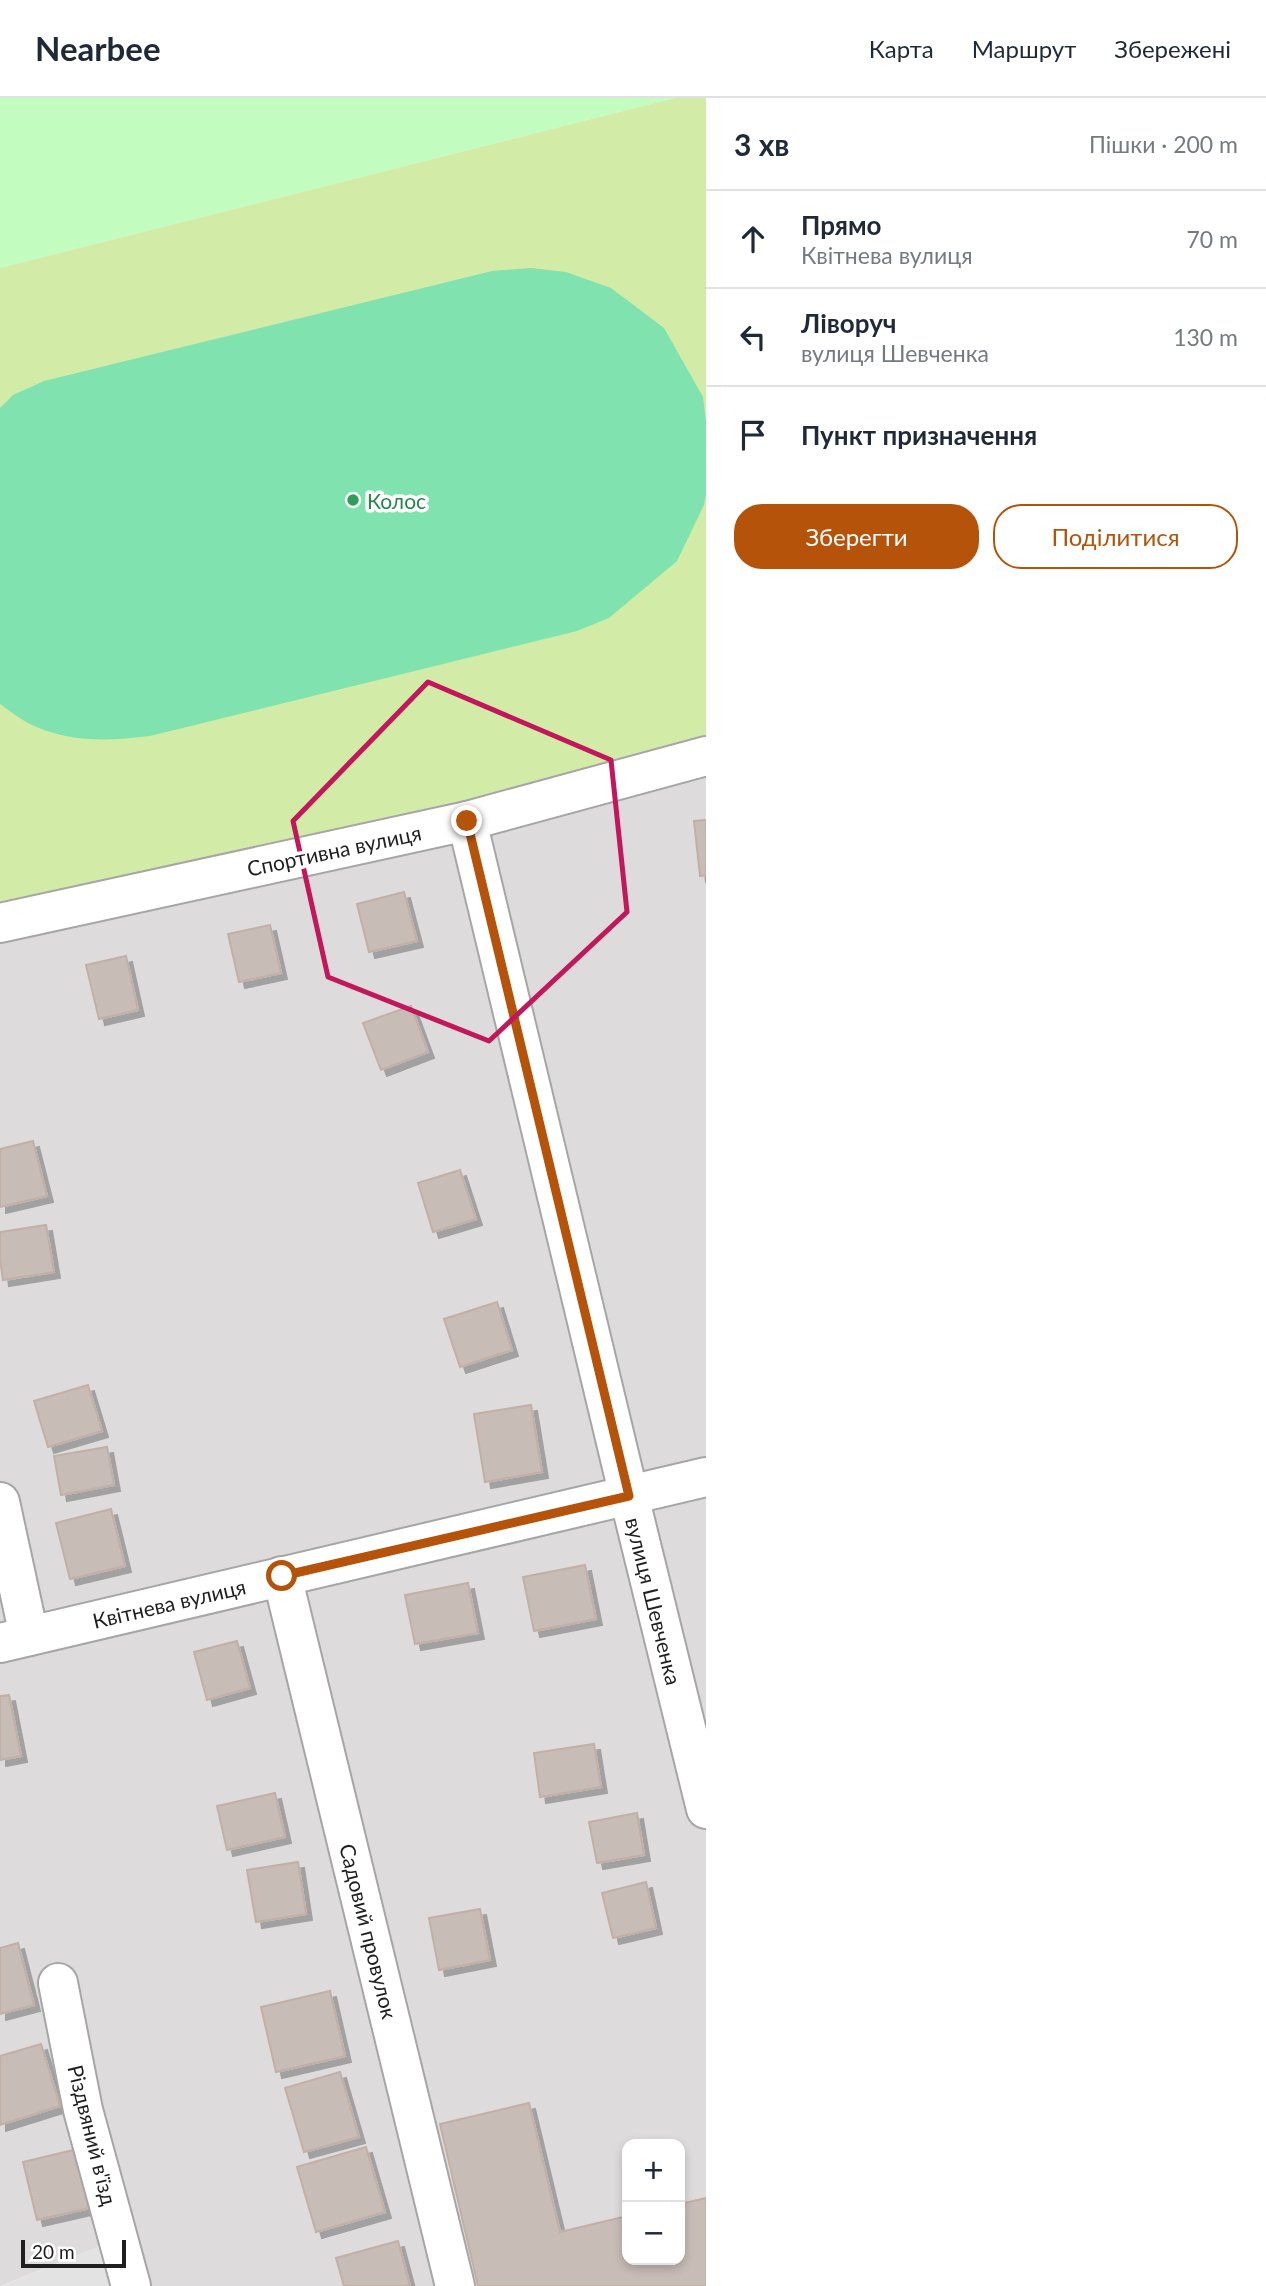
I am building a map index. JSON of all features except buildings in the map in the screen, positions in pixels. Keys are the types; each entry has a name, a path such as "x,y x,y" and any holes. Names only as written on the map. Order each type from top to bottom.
{"street":[{"name":"Спортивна вулиця","path":"0,923 467,821 706,756"},
{"name":"вулиця Шевченка","path":"467,821 706,1809"},
{"name":"Квітнева вулиця","path":"14,1640 706,1477"},
{"path":"0,1502 14,1640"},
{"name":"Садовий провулок","path":"282,1576 456,2286"},
{"name":"Різдвяний в'їзд","path":"58,1983 83,2110 131,2286"}],"highlighted area":[{"path":"428,682 611,760 627,912 489,1041 328,977 293,821"}],"shaded area":[{"path":"706,756 706,2286 131,2286 120,2238 0,2286 0,923"},
{"path":"120,2238 131,2286 2,2286"}],"green space":[{"path":"0,98 675,98 0,268"},
{"path":"675,98 706,98 706,756 0,923 0,268"},
{"name":"Колос","path":"531,268 566,272 611,288 664,328 703,397 706,422 704,505 677,561 609,618 577,631 150,736 120,739 75,738 46,731 28,723 0,704 0,408 13,395 44,381 492,271"}],"place":[{"name":"Колос","path":"353,500"}],"route":[{"path":"282,1576 629,1496 467,821"}]}
